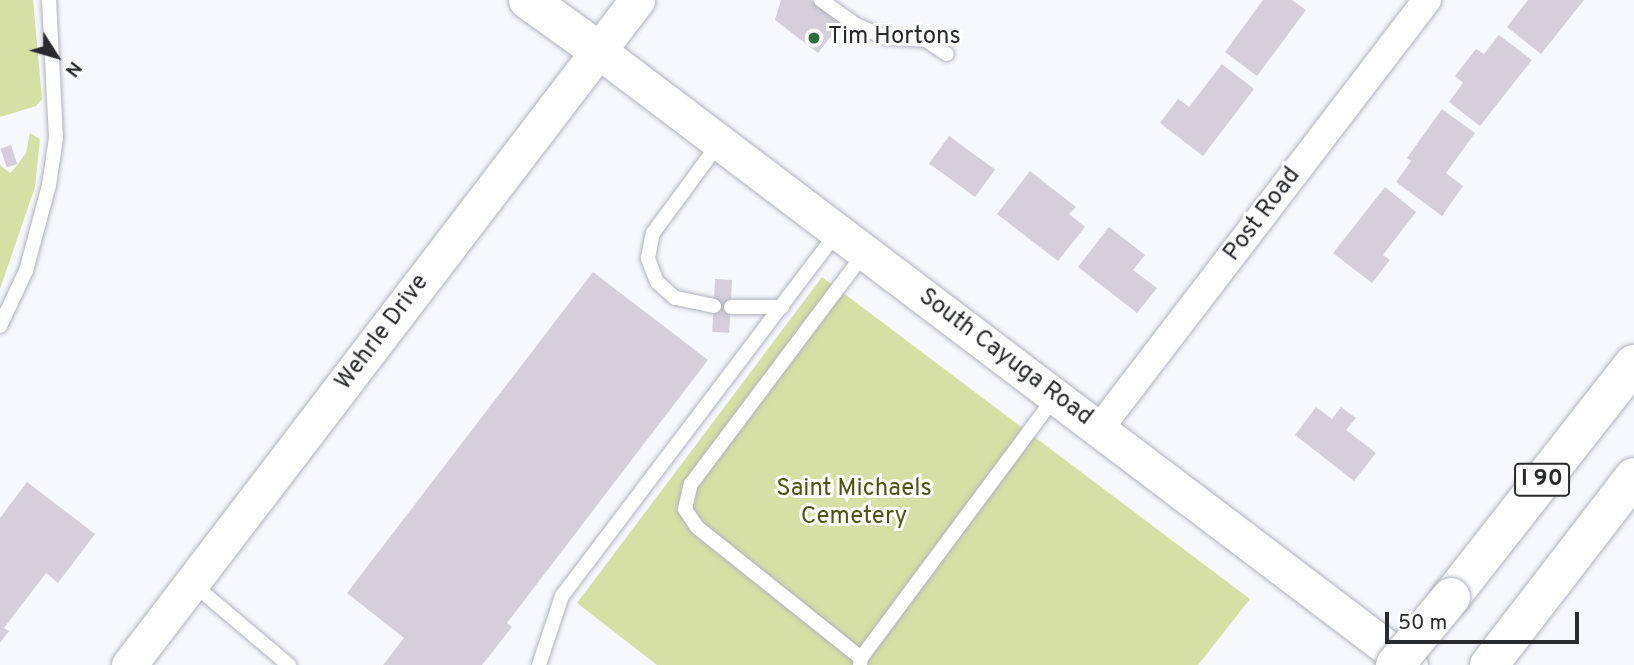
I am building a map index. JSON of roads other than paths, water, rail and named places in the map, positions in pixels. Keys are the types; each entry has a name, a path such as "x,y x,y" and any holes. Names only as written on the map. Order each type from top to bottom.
{"main road":[{"path":"528,0 599,51"},
{"name":"I 90","path":"1395,665 1634,363"},
{"path":"1499,653 1634,477"}],"street":[{"name":"Wehrle Drive","path":"129,665 638,0"},
{"name":"Post Road","path":"1099,429 1427,0"},
{"name":"South Cayuga Road","path":"599,51 1410,665"}],"lane":[{"path":"0,326 26,271 49,185 55,126 49,0"},
{"path":"821,0 865,29 884,37 926,40 947,54"},
{"path":"714,306 675,298 657,282 648,258 653,233 720,142"},
{"path":"539,665 562,596 838,231"},
{"path":"866,251 691,484 685,509 697,527 861,662 1056,396"},
{"path":"731,307 782,307"},
{"path":"192,583 289,665"}],"place":[{"name":"Tim Hortons","path":"814,38"}],"park label":[{"name":"Saint Michaels Cemetery","path":"854,504"}]}
